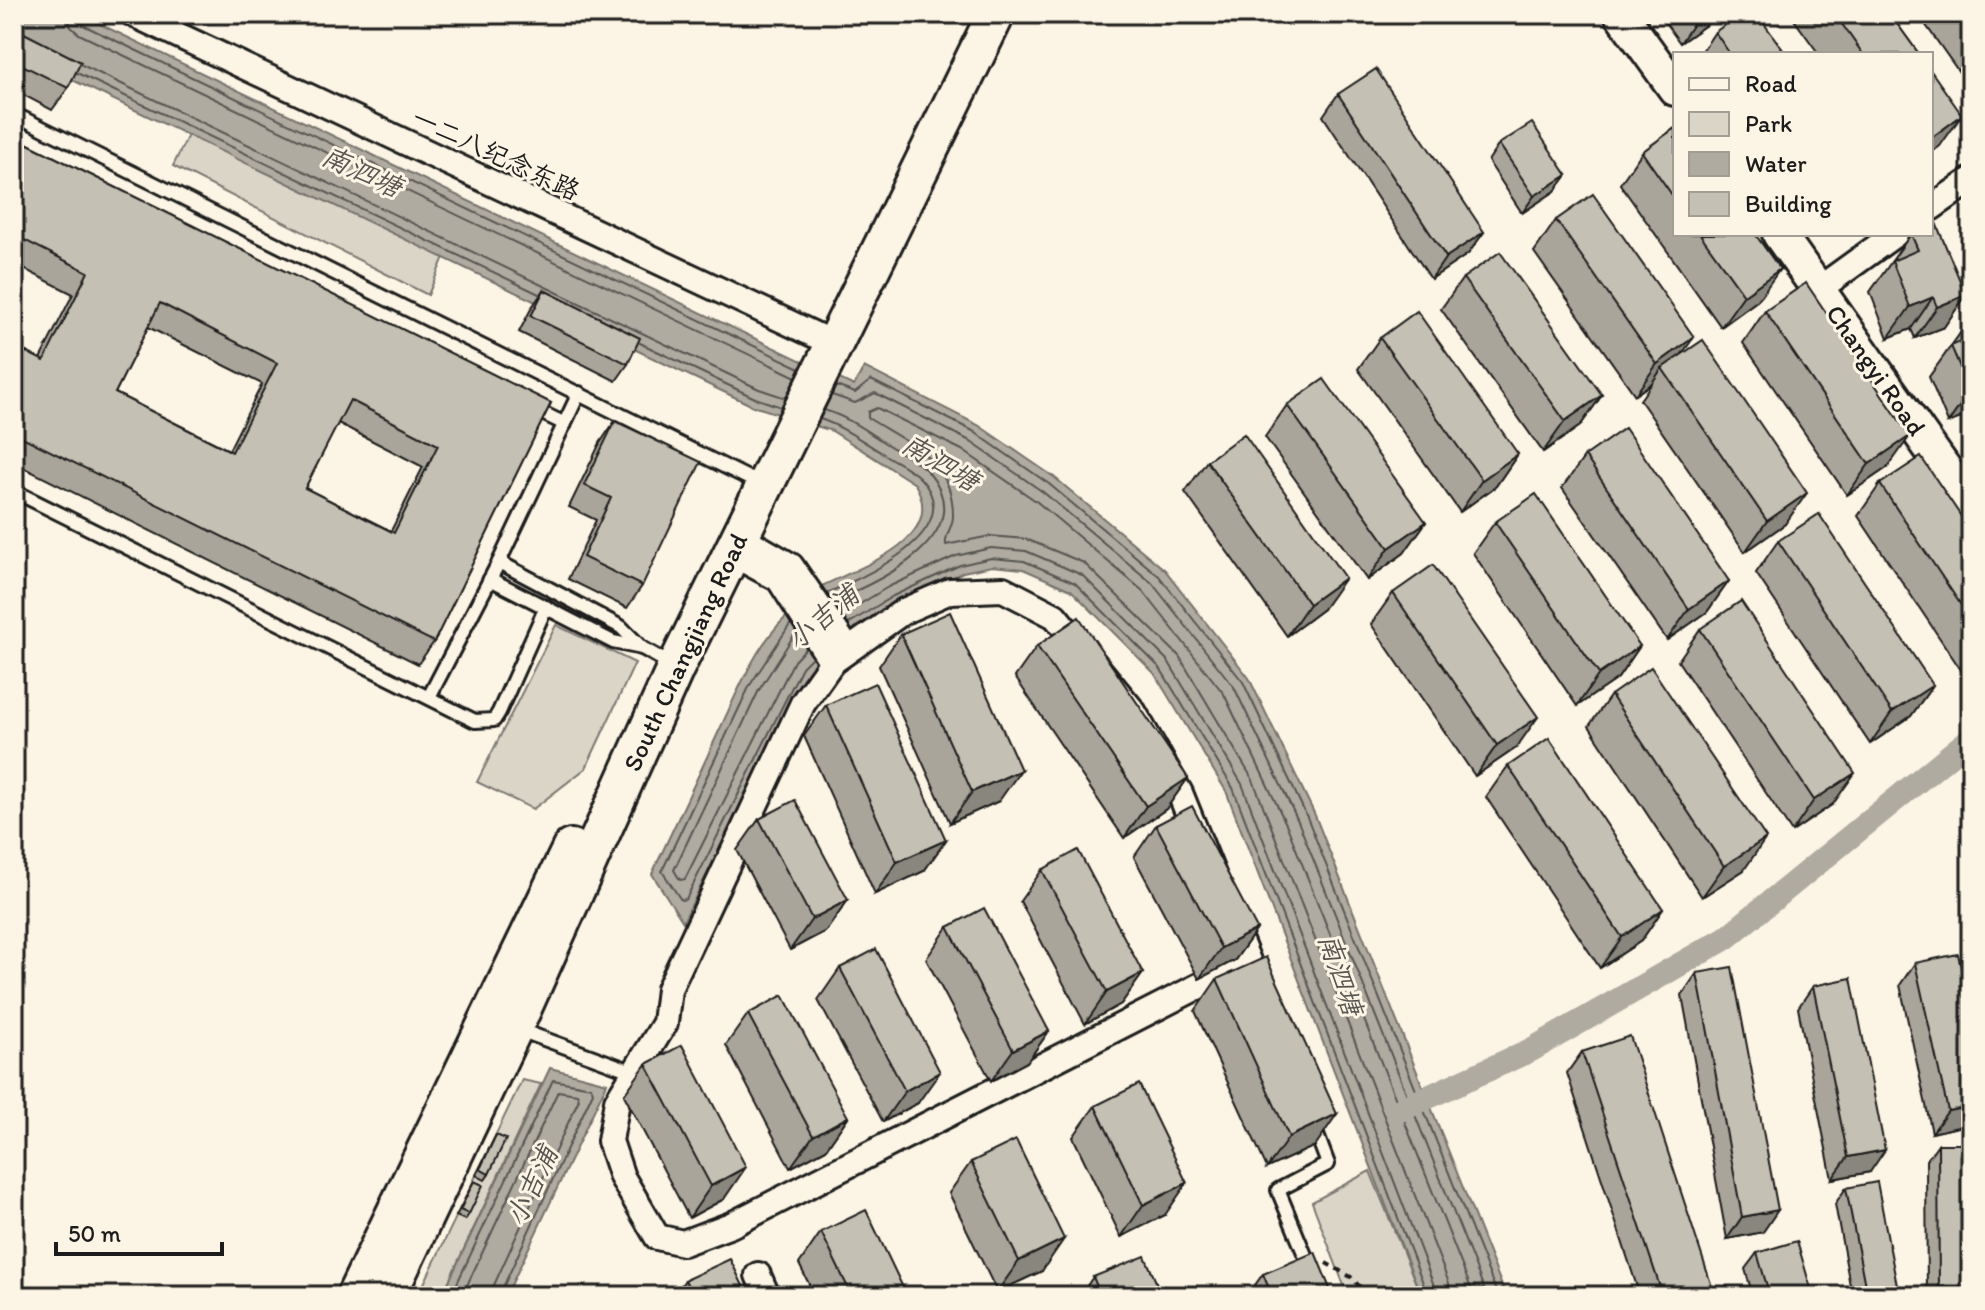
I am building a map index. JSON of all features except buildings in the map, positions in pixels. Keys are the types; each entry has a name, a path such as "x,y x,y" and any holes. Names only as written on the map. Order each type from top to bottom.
{"main road":[{"name":"South Changjiang Road","path":"387,1296 514,1028 676,667 996,14"},
{"path":"355,1296 564,858 653,717"}],"street":[{"name":"一二八纪念东路","path":"133,14 828,357"},
{"path":"1621,14 1673,86"},
{"path":"1933,207 1971,180"},
{"name":"Changyi Road","path":"1780,236 1971,506"},
{"path":"1819,289 1892,236"},
{"path":"735,544 791,566 792,580 835,647"},
{"path":"1003,589 1055,616 1133,711 1180,793 1250,968 731,1225 683,1243 657,1237 622,1177 610,1141 617,1101 665,1023 669,989 803,703 835,647 950,591 1003,589"}],"lane":[{"path":"14,114 579,393 767,478"},
{"path":"429,697 499,562 579,393"},
{"path":"522,403 565,424"},
{"path":"14,491 475,721 494,720 546,607"},
{"path":"499,562 621,627 642,648 676,667"},
{"path":"490,579 613,642 642,648"},
{"path":"514,1028 634,1072"},
{"path":"1311,1120 1328,1164 1278,1190 1322,1296"}],"path":[{"path":"1303,1250 1351,1277 1368,1296"}],"green space":[{"path":"188,135 444,257 428,295 173,166"},
{"path":"556,625 635,663 586,768 533,809 477,782"},
{"path":"522,1080 541,1084 442,1296 418,1296"},
{"path":"1370,1171 1421,1296 1348,1296 1312,1202"}],"water":[{"path":"14,14 79,14 854,386 864,367 978,425 1054,477 1165,570 1249,678 1314,813 1506,1296 1421,1296 1226,791 1154,673 1071,590 1023,569 992,566 963,572 858,625 809,670 683,922 652,874 748,670 765,641 809,595 878,559 911,535 920,520 922,503 915,484 832,431 753,406 14,52"},
{"name":"小吉浦","path":"550,1068 607,1083 506,1296 442,1296"}],"waterway":[{"path":"1400,1110 1531,1050 1726,938 1971,738"}],"water label":[{"name":"南泗塘","path":"362,171"},
{"name":"南泗塘","path":"941,462"},
{"name":"南泗塘","path":"1341,974"}]}
